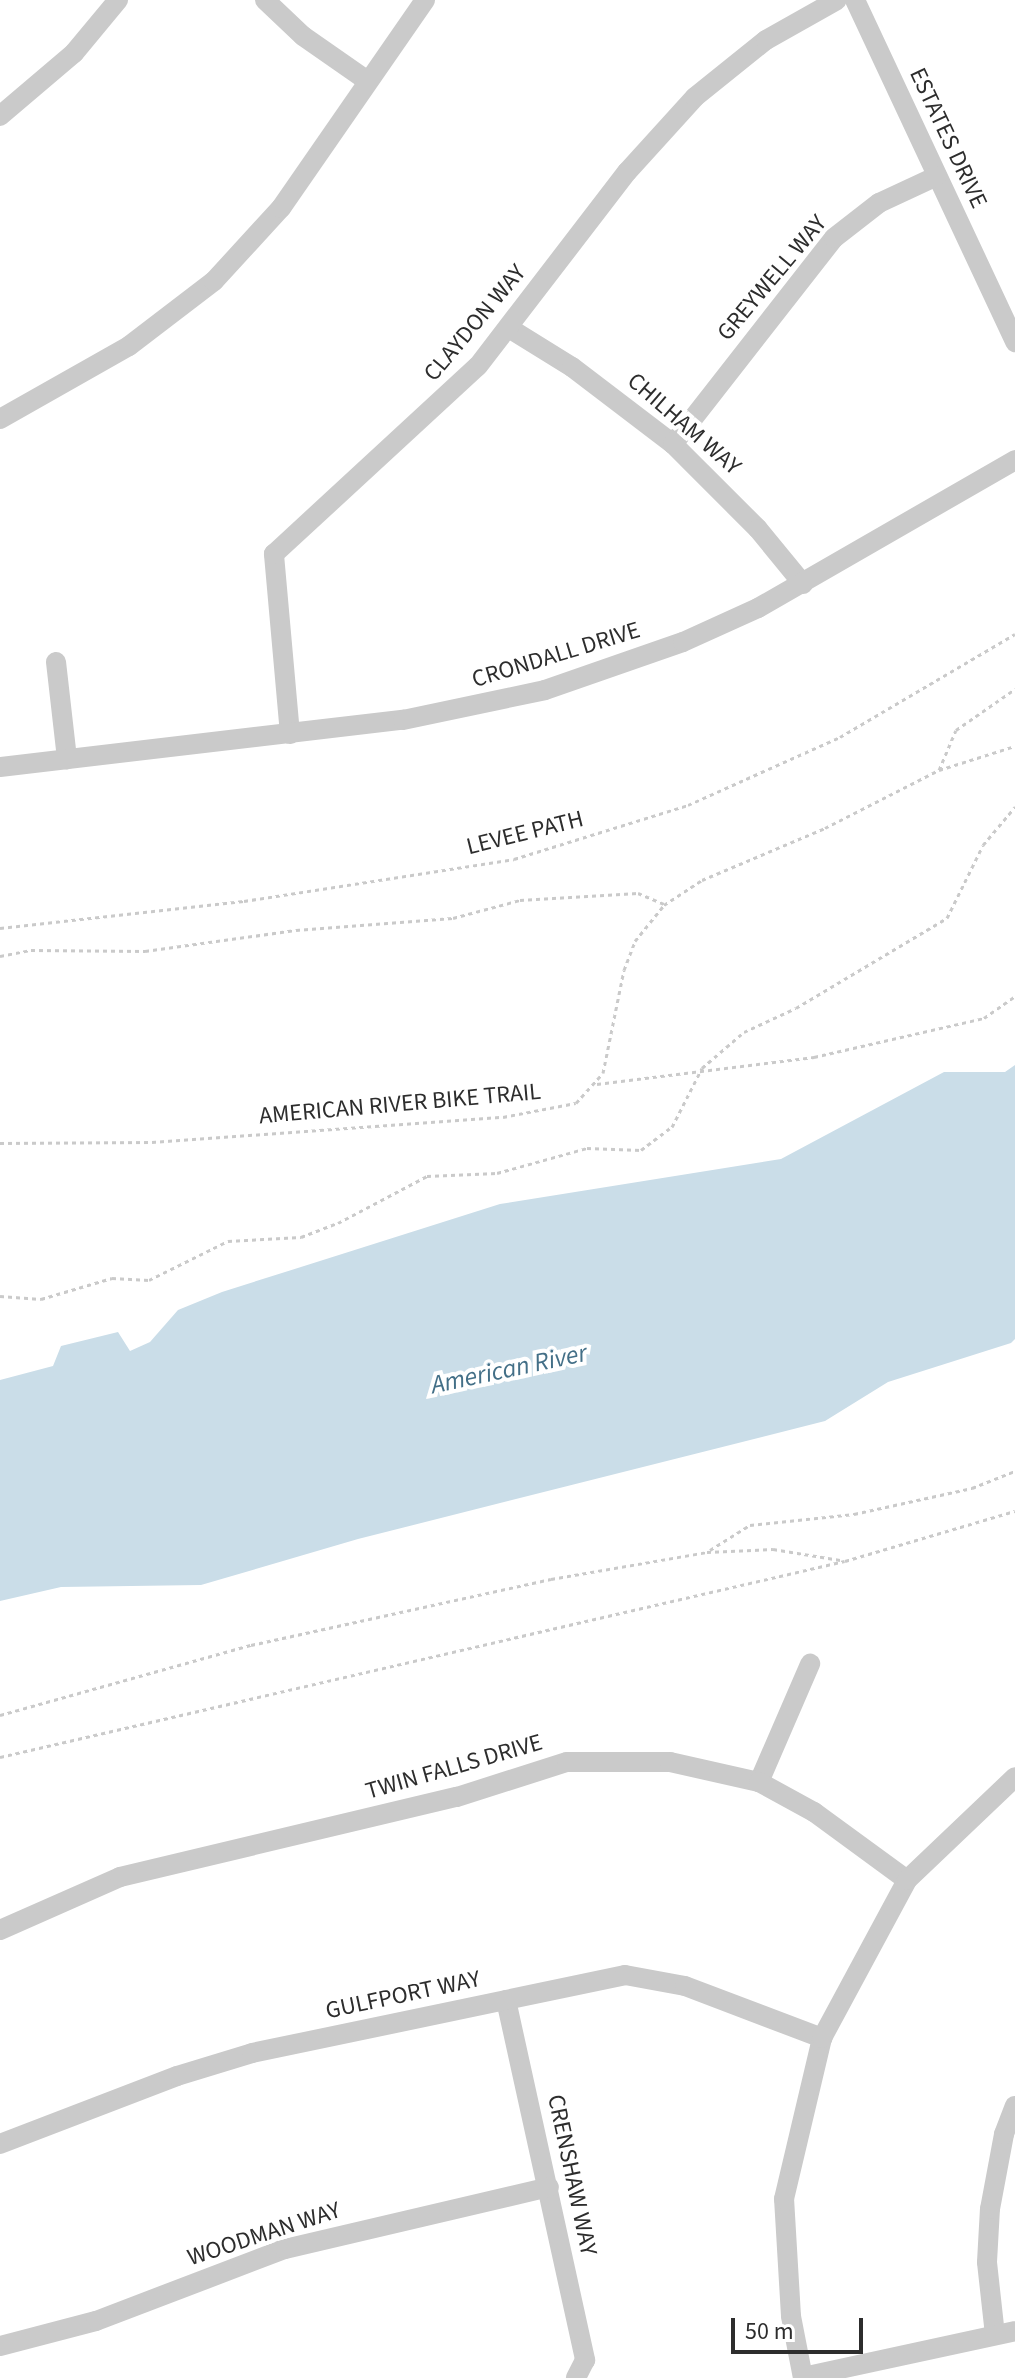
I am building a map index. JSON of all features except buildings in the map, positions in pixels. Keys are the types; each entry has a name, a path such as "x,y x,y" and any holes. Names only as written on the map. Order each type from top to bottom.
{"street":[{"path":"0,116 74,53 118,0"},
{"path":"265,0 303,36 366,80"},
{"path":"0,419 129,346 214,281 281,208 366,80 425,0"},
{"name":"CLAYDON WAY","path":"290,734 274,554 448,397 509,328 627,172 695,97 766,40 837,0"},
{"name":"ESTATES DRIVE","path":"855,0 1015,342"},
{"name":"GREYWELL WAY","path":"673,444 834,238 879,203 937,176"},
{"name":"CHILHAM WAY","path":"509,328 583,375 673,444 758,529 803,584"},
{"name":"CRONDALL DRIVE","path":"0,767 403,720 545,690 683,642 803,584 1015,460"},
{"path":"56,662 67,759"},
{"path":"759,1782 810,1664"},
{"name":"TWIN FALLS DRIVE","path":"0,1930 120,1877 457,1797 567,1762 670,1762 759,1782 814,1812 907,1880"},
{"path":"1015,1777 907,1880 822,2038 784,2199 791,2316 803,2378 1005,2333 987,2262 990,2209 1004,2134 1015,2106"},
{"name":"GULFPORT WAY","path":"0,2144 177,2076 252,2053 625,1975 655,1978 822,2038"},
{"name":"CRENSHAW WAY","path":"506,2000 549,2187 581,2369"},
{"name":"WOODMAN WAY","path":"0,2346 96,2321 285,2249 549,2187"}],"path":[{"name":"LEVEE PATH","path":"0,928 244,901 514,859 688,805 840,737 1015,634"},
{"path":"939,770 956,730 1015,689"},
{"path":"597,1084 608,1057 624,970 635,941 664,905 702,880 825,828 939,770 1015,746"},
{"path":"0,1296 41,1299 112,1278 149,1280 228,1241 301,1237 427,1176 507,1171 587,1148 641,1150 672,1127 702,1068 744,1032 796,1008 947,918 983,845 1015,807"},
{"path":"0,956 31,950 145,951 296,930 453,918 520,900 638,893 664,905"},
{"path":"597,1084 702,1068 814,1057 984,1018 1015,996"},
{"name":"AMERICAN RIVER BIKE TRAIL","path":"0,1143 152,1142 503,1117 576,1103 597,1084"},
{"path":"707,1552 750,1525 854,1514 972,1488 1015,1471"},
{"path":"0,1757 845,1561 1015,1511"},
{"path":"0,1715 251,1645 551,1579 707,1552 773,1549 845,1561"}],"water":[{"name":"American River","path":"1015,1065 1015,1339 1011,1343 888,1382 825,1421 358,1539 201,1585 61,1587 0,1601 0,1380 53,1366 61,1346 118,1332 130,1351 150,1342 178,1310 222,1292 500,1204 781,1159 944,1072 1005,1072"}]}
